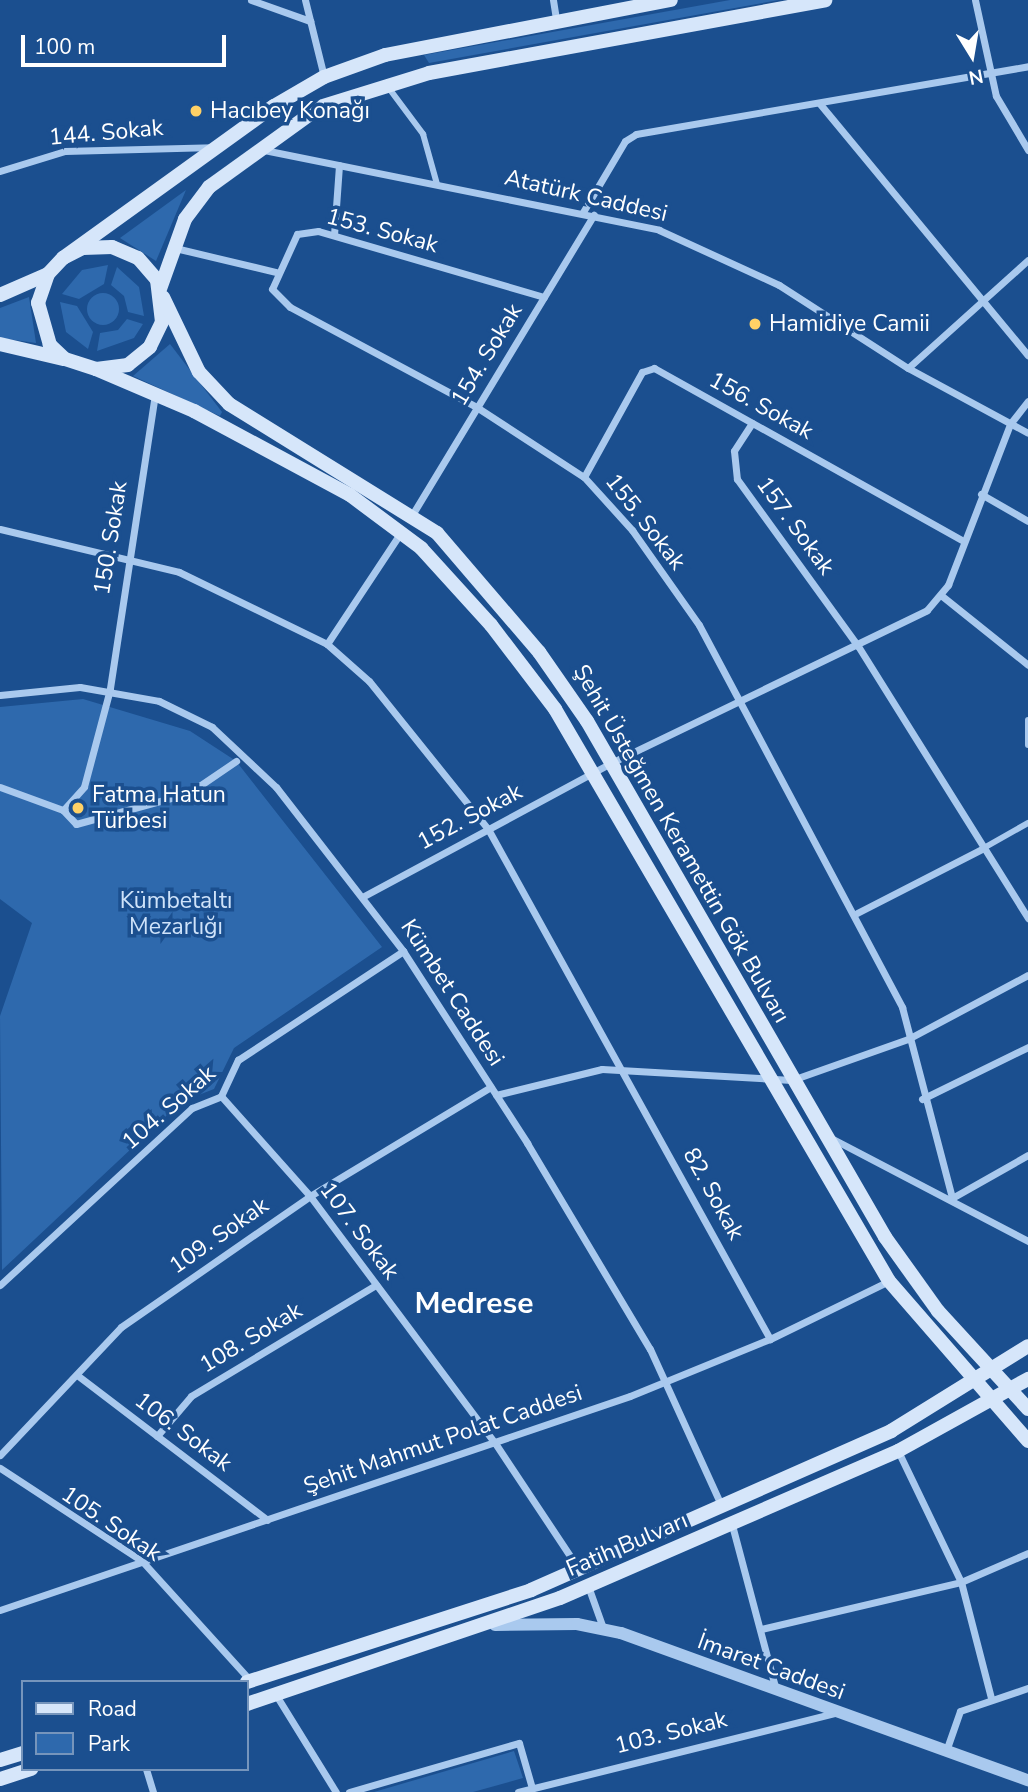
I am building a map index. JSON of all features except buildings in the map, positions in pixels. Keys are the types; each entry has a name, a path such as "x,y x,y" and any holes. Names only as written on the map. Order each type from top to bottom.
{"main road":[{"path":"0,295 48,274 62,258 217,147 324,77 410,49 671,0"},
{"path":"0,344 96,369 128,365 150,347 162,322 161,293 173,247 209,187 257,148 320,107 385,83 825,0"},
{"path":"62,258 97,246 126,251 149,268 161,293"},
{"path":"48,274 39,318 50,345 65,359"},
{"name":"Şehit Üsteğmen Keramettin Gök Bulvarı","path":"161,293 199,372 229,404 412,514 451,547 539,652 611,763 792,1080 919,1288 1028,1409"},
{"name":"Şehit Üsteğmen Keramettin Gök Bulvarı","path":"96,369 155,394 309,470 402,532 517,657 594,773 772,1084 889,1281 991,1403 1028,1441"},
{"name":"Fatih Bulvarı","path":"249,1681 486,1607 579,1569 891,1431 974,1382 1028,1346"},
{"name":"Fatih Bulvarı","path":"248,1704 495,1625 732,1525 898,1451 991,1403 1028,1379"},
{"path":"0,1760 21,1754"},
{"path":"0,1779 25,1771"}],"street":[{"path":"251,0 310,21"},
{"path":"305,0 324,77"},
{"path":"553,0 556,20"},
{"path":"975,0 1000,108 1028,150"},
{"path":"583,212 625,142 636,134 1028,66"},
{"path":"385,83 423,134 437,184"},
{"path":"820,104 1028,355"},
{"name":"144. Sokak","path":"0,171 65,151 217,147"},
{"name":"Atatürk Caddesi","path":"257,148 583,212 659,230 741,266 908,368 1028,432"},
{"path":"334,235 339,165"},
{"name":"154. Sokak","path":"412,514 594,215"},
{"name":"153. Sokak","path":"276,272 297,234 334,235 544,297"},
{"path":"173,247 276,272 272,289 290,307 478,408"},
{"path":"908,368 981,298 1028,260"},
{"name":"156. Sokak","path":"584,477 642,372 654,368 964,541"},
{"name":"150. Sokak","path":"62,810 84,787 110,689 127,556 155,394"},
{"path":"1028,401 1010,424 942,596 1028,665"},
{"name":"155. Sokak","path":"478,408 584,477 632,530 691,615 857,913 902,1007 922,1099 952,1198"},
{"name":"157. Sokak","path":"752,423 734,451 737,479 858,646 982,849 1028,918"},
{"path":"981,494 1028,521"},
{"name":"82. Sokak","path":"0,529 127,556 232,594 327,644 417,734 488,830 770,1339"},
{"path":"327,644 402,532"},
{"name":"152. Sokak","path":"364,896 611,763 913,620 942,596"},
{"name":"Kümbet Caddesi","path":"0,695 110,689 190,715 236,746 364,896 491,1087 667,1381 721,1505"},
{"path":"1028,720 1028,745"},
{"path":"0,787 62,810 76,824 189,793 236,761"},
{"path":"857,913 1028,823"},
{"name":"104. Sokak","path":"0,1285 192,1108 221,1096 238,1060 403,951"},
{"path":"496,1095 579,1072 621,1069 772,1084 792,1080 908,1039 1028,975"},
{"path":"922,1099 1028,1047"},
{"name":"109. Sokak","path":"0,1455 121,1327 310,1196 491,1087"},
{"name":"107. Sokak","path":"221,1096 310,1196 495,1443 579,1569"},
{"path":"825,1135 952,1198 1028,1241"},
{"path":"952,1198 1028,1155"},
{"path":"1018,1236 1028,1229"},
{"name":"Şehit Mahmut Polat Caddesi","path":"0,1610 495,1443 667,1381 770,1339 889,1281"},
{"name":"108. Sokak","path":"158,1436 191,1396 376,1285"},
{"name":"106. Sokak","path":"77,1374 267,1520"},
{"path":"898,1451 961,1582 991,1698"},
{"name":"105. Sokak","path":"0,1468 142,1561 249,1681"},
{"path":"732,1525 777,1693"},
{"path":"761,1629 961,1582 1028,1553"},
{"path":"588,1586 603,1628"},
{"name":"İmaret Caddesi","path":"495,1625 603,1628 777,1693 1028,1780"},
{"path":"946,1753 960,1712 991,1698 1028,1688"},
{"path":"276,1695 337,1792"},
{"name":"103. Sokak","path":"518,1792 834,1713"},
{"path":"348,1792 519,1743 532,1788"},
{"path":"147,1771 153,1792"}],"green space":[{"path":"730,0 779,0 429,63 424,55"},
{"path":"186,190 156,261 120,238"},
{"path":"108,265 104,284 79,299 62,294 82,270"},
{"path":"117,267 139,287 144,316 128,312 124,296 111,285"},
{"path":"103,293 114,298 119,309 114,320 103,325 92,320 87,309 92,298"},
{"path":"29,297 36,343 0,338 0,308"},
{"path":"60,302 77,306 93,332 88,349 66,332"},
{"path":"127,319 143,324 134,338 97,351 100,333 118,330"},
{"path":"170,344 222,412 220,416 133,376"},
{"name":"Kümbetaltı Mezarlığı","path":"83,699 190,731 236,761 382,947 234,1048 214,1089 181,1102 2,1270 0,1016 32,923 0,899 0,707"},
{"path":"514,1751 523,1778 473,1792 374,1792"}],"place":[{"name":"Hacıbey Konağı","path":"196,111"},
{"name":"Hamidiye Camii","path":"755,324"},
{"name":"Fatma Hatun Türbesi","path":"78,808"}],"district":[{"name":"Medrese","path":"474,1304"}]}
